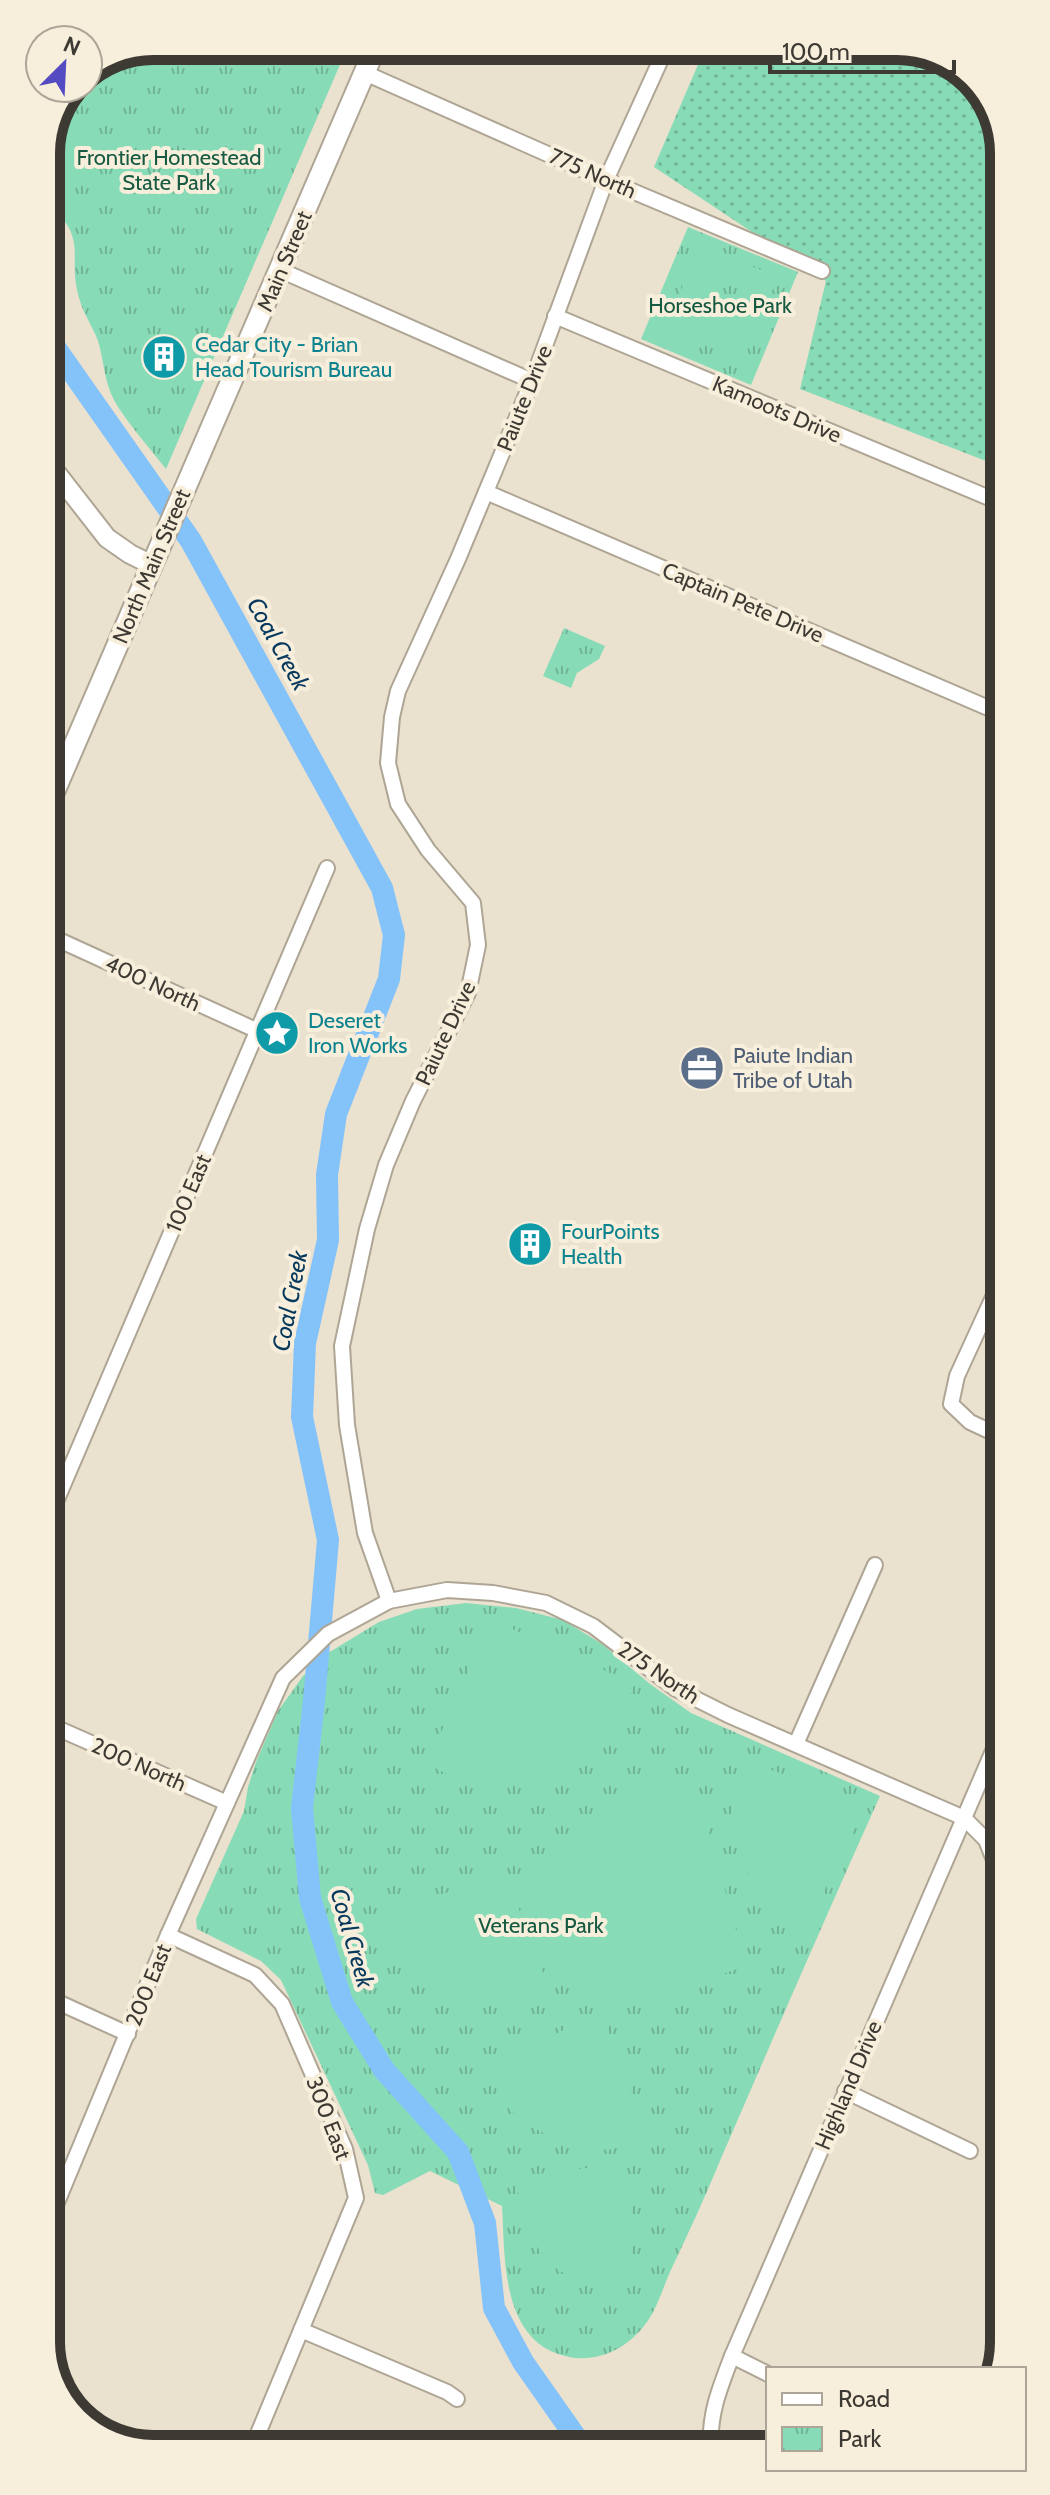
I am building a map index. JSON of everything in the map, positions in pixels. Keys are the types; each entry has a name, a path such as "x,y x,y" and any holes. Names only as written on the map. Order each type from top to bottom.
{"main road":[{"name":"Main Street","path":"190,476 370,60"},
{"name":"North Main Street","path":"60,778 190,476"},
{"path":"60,478 107,538 152,565"}],"street":[{"name":"Paiute Drive","path":"389,1601 365,1533 347,1425 342,1346 367,1229 386,1165 413,1101 468,993 478,945 473,903 428,850 398,804 388,763 392,717 398,691 458,559 532,381 606,180 661,60"},
{"name":"775 North","path":"365,73 822,271"},
{"path":"280,270 532,381"},
{"name":"Kamoots Drive","path":"555,316 990,498"},
{"name":"Captain Pete Drive","path":"486,492 990,709"},
{"name":"100 East","path":"60,1492 327,868"},
{"name":"400 North","path":"60,940 258,1031"},
{"path":"990,1304 957,1376 951,1404 970,1422 990,1431"},
{"path":"796,1744 875,1565"},
{"name":"275 North","path":"283,1678 328,1634 389,1601 447,1590 493,1593 546,1603 593,1626 676,1689 728,1715 964,1818"},
{"name":"200 East","path":"60,2196 168,1935 283,1678"},
{"name":"200 North","path":"60,1729 227,1803"},
{"name":"Highland Drive","path":"710,2435 715,2401 732,2356 990,1758"},
{"path":"964,1818 986,1840 990,1850"},
{"name":"300 East","path":"168,1935 255,1975 282,2004 345,2149 356,2198 257,2435"},
{"path":"60,2003 128,2034"},
{"path":"845,2091 970,2151"},
{"path":"301,2330 457,2399"},
{"path":"732,2356 766,2373"}],"green space":[{"name":"Frontier Homestead State Park","path":"342,60 166,469 114,400 98,341 76,285 73,239 60,215 60,147 67,117 74,104 104,104 104,74 135,62"},
{"path":"700,60 903,60 933,67 954,79 980,112 990,153 990,463 800,389 826,281 654,167"},
{"name":"Horseshoe Park","path":"688,227 798,272 751,385 641,339"},
{"path":"701,243 729,255 691,344 663,332"},
{"path":"749,265 778,277 741,365 712,353"},
{"path":"564,628 605,646 599,659 577,673 571,688 543,676"},
{"name":"Veterans Park","path":"466,1603 516,1608 563,1620 602,1644 691,1713 880,1796 654,2311 629,2341 596,2357 558,2354 539,2344 526,2329 516,2312 510,2291 502,2206 430,2171 383,2195 375,2193 368,2165 281,1980 261,1961 197,1929 196,1919 244,1811 256,1762 278,1711 303,1676 328,1653 379,1622 417,1609"},
{"path":"499,1623 635,1684 615,1723 602,1740 569,1766 530,1781 488,1785 462,1781 427,1764 487,1628"},
{"path":"745,1761 842,1794 856,1825 809,1923 780,1908 762,1891 742,1857 733,1818 737,1779"},
{"path":"665,1780 686,1788 701,1803 746,1966 631,2005 600,2000 564,1978 519,1875 608,1808"},
{"path":"485,1876 510,1886 549,1988 508,2001 462,1997 420,1976 396,1950 384,1920"},
{"path":"582,2020 608,2029 647,2139 608,2150 563,2144 522,2121 505,2105 487,2071"},
{"path":"611,2165 632,2179 632,2283 604,2284 581,2280 562,2272 547,2260 527,2225 515,2177"}],"waterway":[{"name":"Coal Creek","path":"60,355 191,541 382,888 394,935 389,979 336,1114 327,1175 328,1240 305,1343 302,1417 328,1540 302,1808 310,1898 342,2002 384,2070 458,2152 485,2223 494,2308 523,2362 574,2435"}],"place":[{"name":"Cedar City - Brian Head Tourism Bureau","path":"164,357"},
{"name":"Deseret Iron Works","path":"277,1033"},
{"name":"Paiute Indian Tribe of Utah","path":"702,1068"},
{"name":"FourPoints Health","path":"530,1244"}]}
